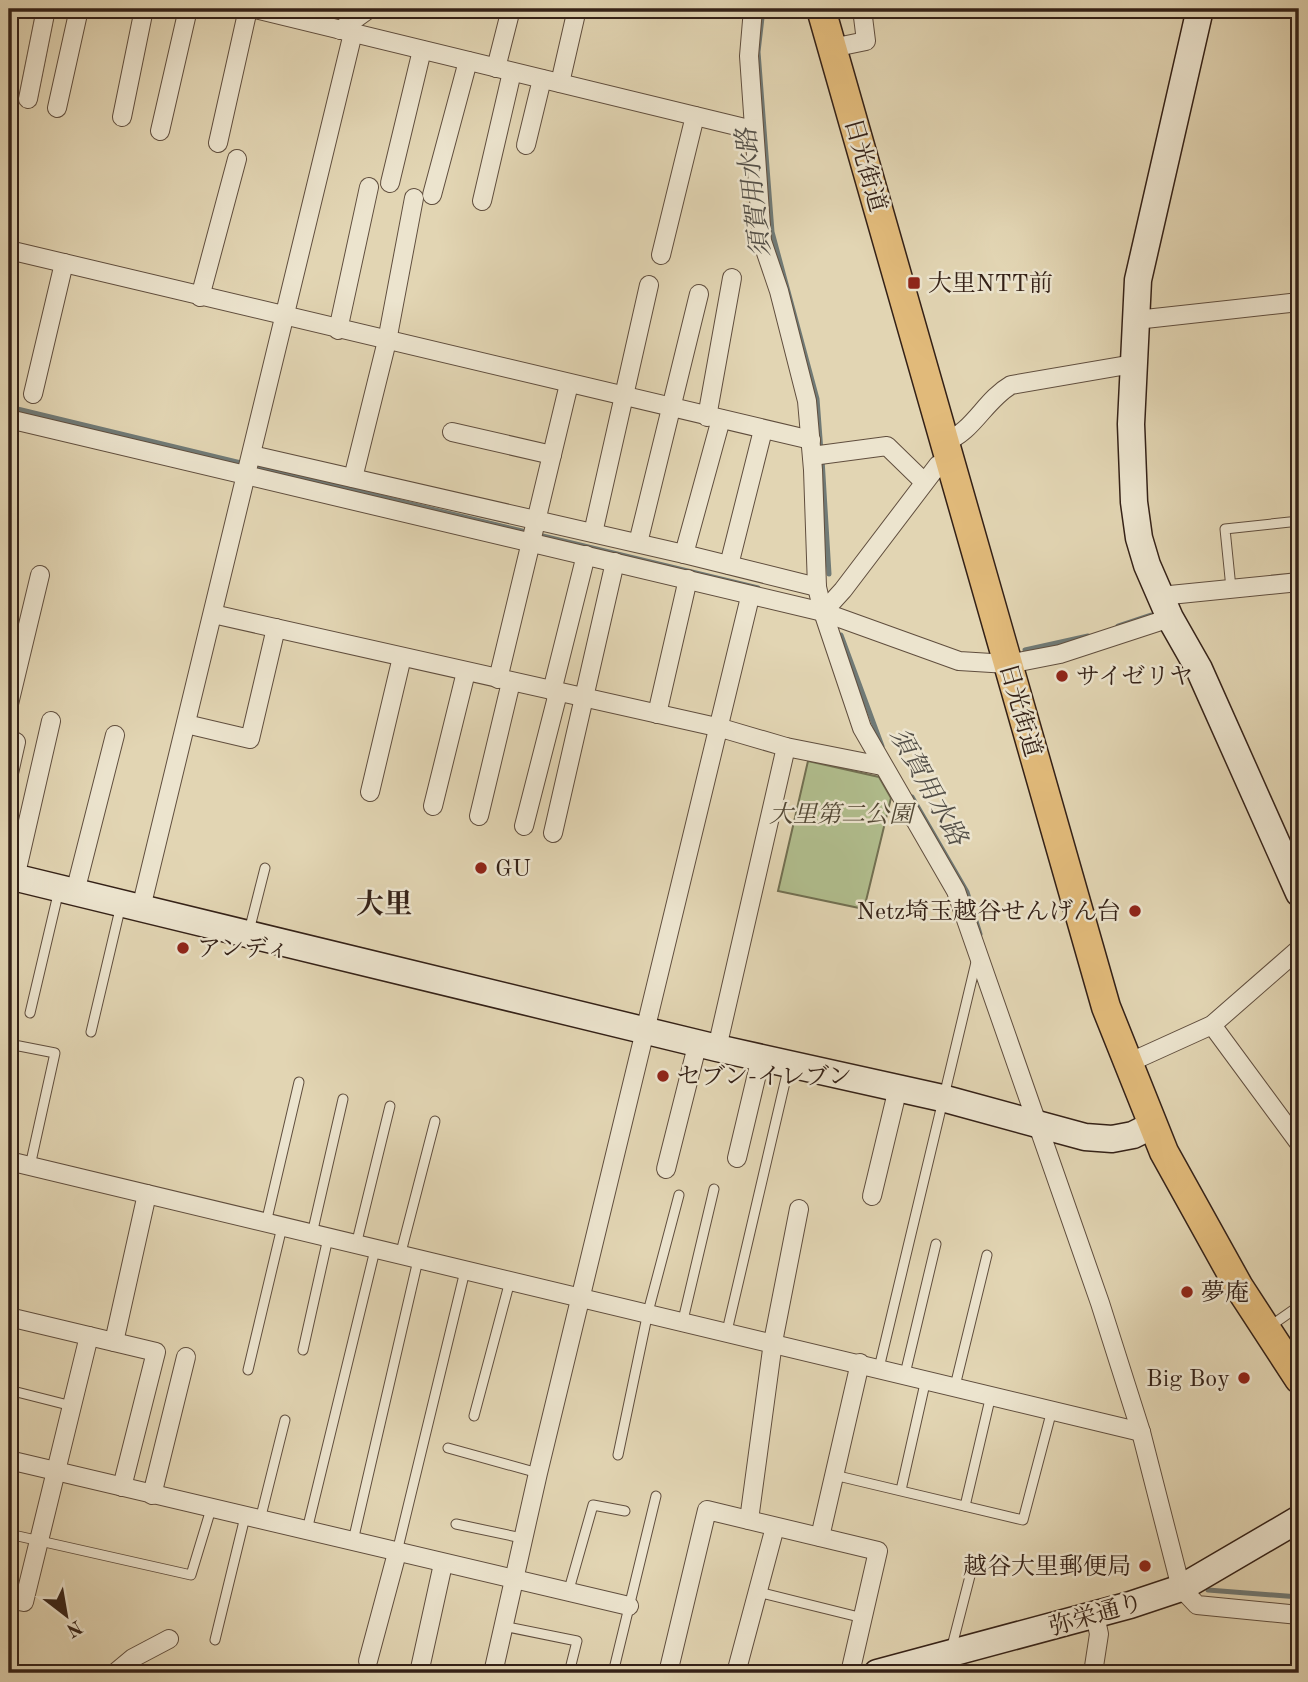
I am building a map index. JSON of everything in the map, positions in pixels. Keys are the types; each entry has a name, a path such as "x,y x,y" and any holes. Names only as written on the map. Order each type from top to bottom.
{"main road":[{"name":"日光街道","path":"821,9 1092,964 1126,1064 1151,1126 1208,1234 1265,1330 1299,1379"}],"street":[{"path":"28,99 46,9"},
{"path":"57,108 79,9"},
{"path":"122,117 144,9"},
{"path":"160,131 188,9"},
{"path":"218,143 248,9"},
{"path":"255,9 294,13 347,31 753,130"},
{"path":"131,906 186,724 286,318 347,31 369,9"},
{"path":"482,201 504,70 511,9"},
{"path":"560,83 577,9"},
{"path":"753,9 749,56 762,241 779,291 807,401 812,448 817,587 862,728 956,891 1100,1303 1141,1432 1181,1588 1197,1605 1299,1615"},
{"path":"832,48 866,41 862,9"},
{"path":"1200,9 1138,280 1131,464 1139,538 1165,607 1199,669 1299,892"},
{"path":"390,183 422,50"},
{"path":"353,478 423,197 468,61"},
{"path":"526,145 542,79"},
{"path":"660,255 695,116"},
{"path":"200,297 237,159"},
{"path":"338,330 369,187"},
{"path":"9,250 763,430 812,448 887,446 924,482"},
{"path":"33,394 64,263"},
{"path":"684,554 714,418 732,278"},
{"path":"593,533 626,397 649,285"},
{"path":"638,543 698,294"},
{"path":"1136,320 1299,302"},
{"path":"823,612 844,590 956,438 999,391 1011,385 1133,364"},
{"path":"479,816 532,542 569,384"},
{"path":"9,419 688,579 750,597 823,612 959,661 1008,664 1090,647 1165,607 1231,589 1299,582"},
{"path":"729,565 763,430"},
{"path":"452,432 552,455"},
{"path":"251,455 638,543 817,587"},
{"path":"524,826 586,555"},
{"path":"553,833 615,562"},
{"path":"9,704 40,575"},
{"path":"657,714 688,579"},
{"path":"493,1673 512,1580 580,1295 750,597"},
{"path":"213,614 720,727 786,747 882,766"},
{"path":"186,724 250,739 276,628"},
{"path":"370,792 402,657"},
{"path":"433,806 466,672"},
{"path":"51,722 12,877 707,1045 942,1098 1085,1136 1112,1139 1133,1135 1151,1126"},
{"path":"67,890 115,735"},
{"path":"9,739 16,742 9,773"},
{"path":"666,1169 707,1045 786,747"},
{"path":"1126,1064 1212,1025 1299,949"},
{"path":"1212,1025 1299,1143"},
{"path":"737,1158 761,1057"},
{"path":"872,1196 898,1088"},
{"path":"9,1161 400,1256 580,1295 1141,1432"},
{"path":"114,1342 147,1194"},
{"path":"749,1520 773,1342 799,1209"},
{"path":"9,1317 156,1352 122,1488"},
{"path":"9,1599 24,1602 89,1336"},
{"path":"152,1494 186,1357"},
{"path":"820,1537 860,1363"},
{"path":"9,1460 629,1606"},
{"path":"668,1673 707,1510 878,1551 850,1673"},
{"name":"弥栄通り","path":"877,1673 1095,1615 1181,1588 1299,1518"},
{"path":"736,1673 775,1527"},
{"path":"368,1661 397,1553"},
{"path":"419,1673 443,1564"},
{"path":"1093,1673 1099,1634 1095,1615"},
{"path":"116,1673 133,1658 169,1639"}],"lane":[{"path":"1231,589 1225,529 1299,521"},
{"path":"248,934 265,868"},
{"path":"30,1013 67,890"},
{"path":"91,1032 131,906"},
{"path":"879,1368 978,953"},
{"path":"9,1044 55,1054 30,1166"},
{"path":"727,1331 790,1063"},
{"path":"248,1370 299,1082"},
{"path":"303,1350 343,1099"},
{"path":"356,1245 390,1106"},
{"path":"400,1256 435,1121"},
{"path":"683,1320 715,1189"},
{"path":"618,1455 648,1312 679,1195"},
{"path":"905,1374 936,1244"},
{"path":"307,1532 375,1250"},
{"path":"955,1386 987,1255"},
{"path":"352,1542 418,1260"},
{"path":"397,1553 465,1271"},
{"path":"474,1416 510,1281"},
{"path":"1265,1330 1299,1306"},
{"path":"901,1490 926,1379"},
{"path":"9,1390 72,1406"},
{"path":"965,1506 991,1395"},
{"path":"834,1475 1023,1520 1052,1410"},
{"path":"215,1640 285,1420"},
{"path":"448,1448 538,1473"},
{"path":"613,1673 656,1496"},
{"path":"568,1593 593,1505 625,1511"},
{"path":"9,1534 191,1575 211,1509"},
{"path":"456,1524 522,1538"},
{"path":"949,1655 970,1576"},
{"path":"758,1592 863,1618"},
{"path":"503,1626 577,1641 569,1673"}],"green space":[{"name":"大里第二公園","path":"808,761 879,777 891,798 864,909 778,891"}],"waterway":[{"name":"須賀用水路","path":"763,9 758,52 772,232 817,399 821,452"},
{"path":"9,407 758,588"},
{"name":"須賀用水路","path":"822,459 829,574"},
{"path":"1118,626 1151,615"},
{"name":"須賀用水路","path":"841,635 882,746"},
{"path":"1025,650 1088,636"},
{"name":"須賀用水路","path":"912,797 967,892 980,934"},
{"name":"須賀用水路","path":"1208,1590 1299,1597"}],"place":[{"name":"大里NTT前","path":"914,283"},
{"name":"サイゼリヤ","path":"1062,676"},
{"name":"GU","path":"481,868"},
{"name":"Netz埼玉越谷せんげん台","path":"1135,911"},
{"name":"アンディ","path":"183,948"},
{"name":"セブン-イレブン","path":"663,1076"},
{"name":"夢庵","path":"1187,1292"},
{"name":"Big Boy","path":"1244,1378"},
{"name":"越谷大里郵便局","path":"1145,1566"}],"district":[{"name":"大里","path":"384,903"}]}
